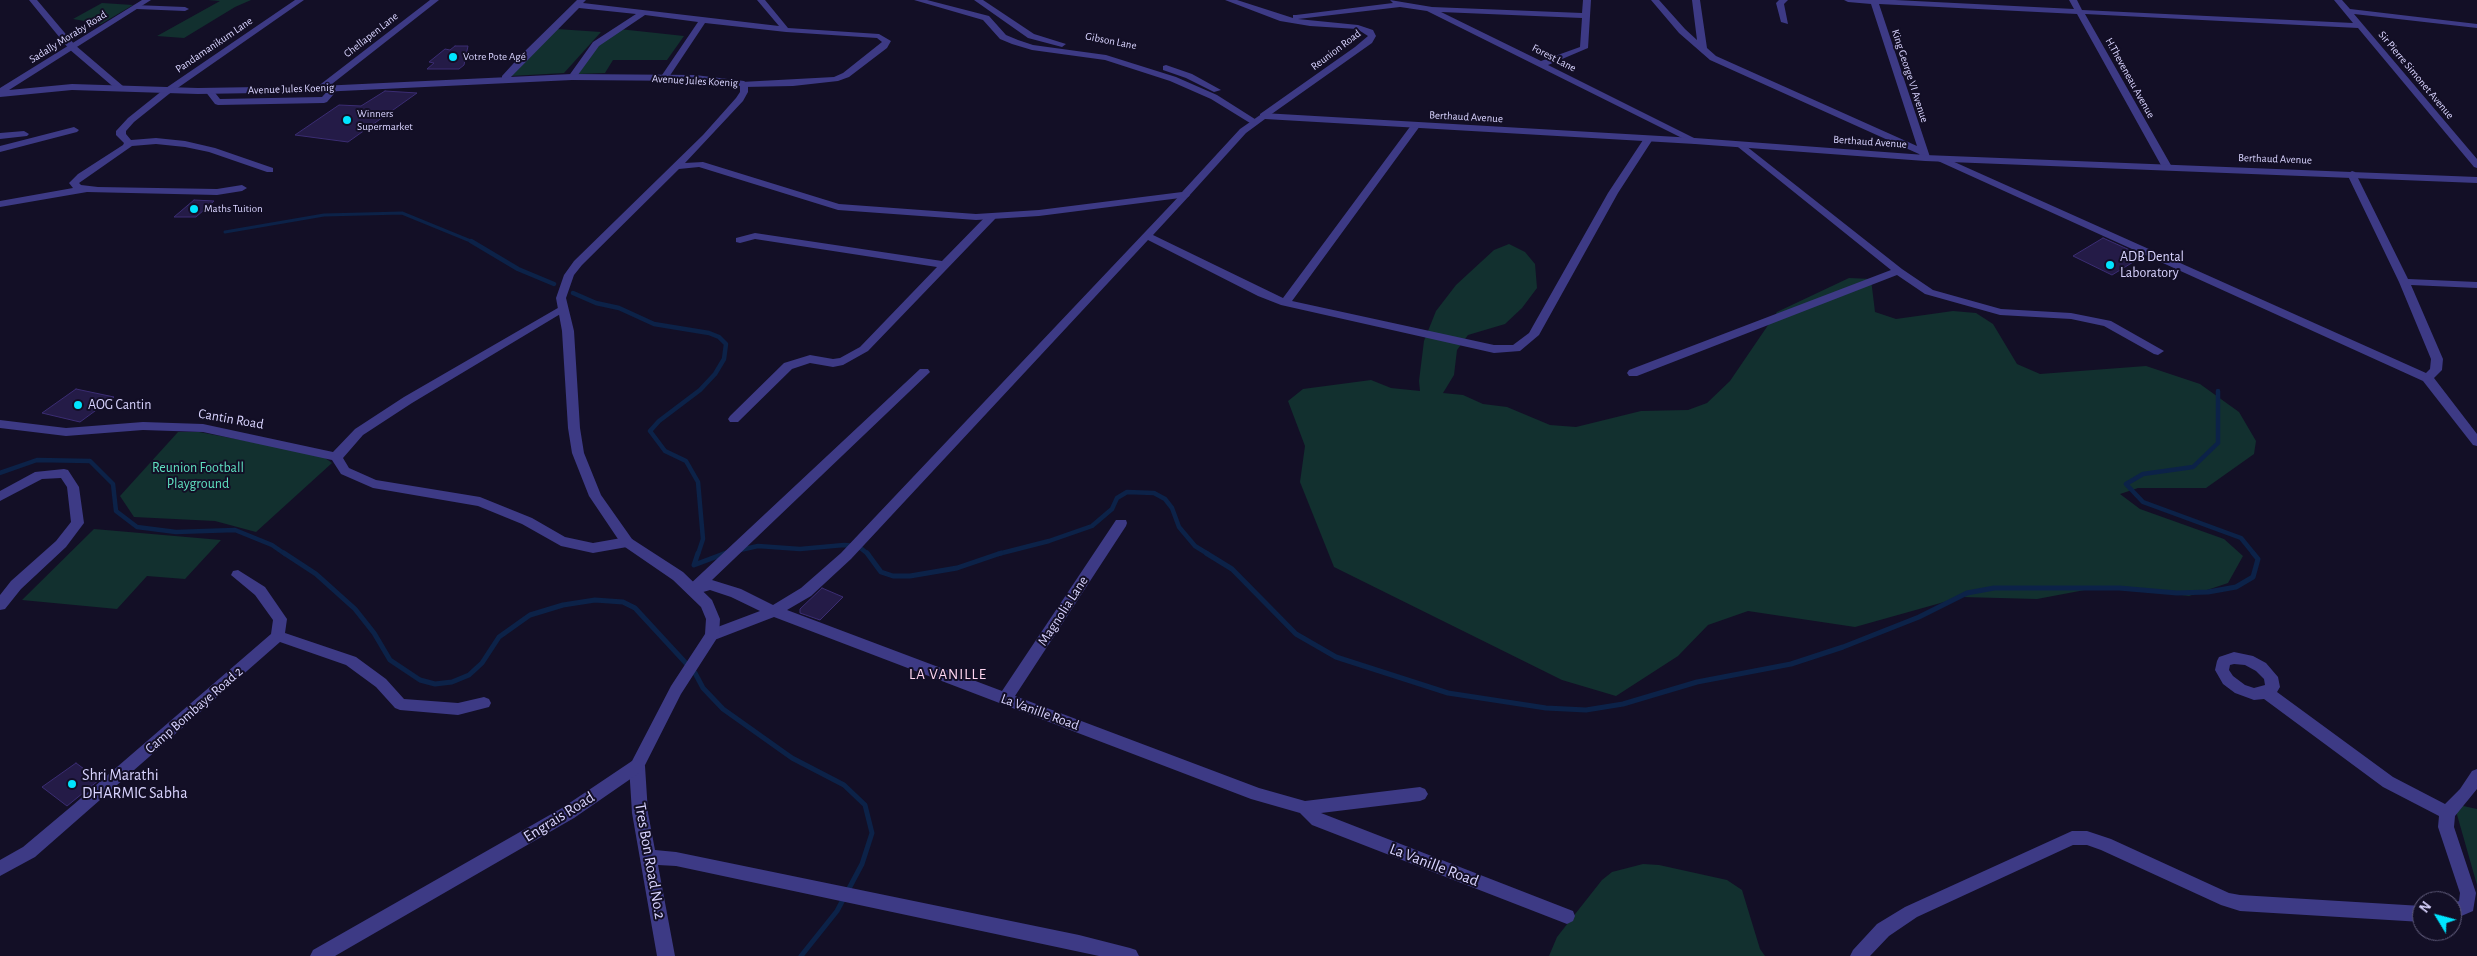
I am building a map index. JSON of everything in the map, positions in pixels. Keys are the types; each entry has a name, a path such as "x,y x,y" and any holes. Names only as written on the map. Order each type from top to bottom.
{"street":[{"path":"33,0 72,47 120,88"},
{"name":"Sadally Moraby Road","path":"0,93 147,0"},
{"name":"Pandamanikum Lane","path":"129,143 121,136 121,131 166,92 300,0"},
{"name":"Chellapen Lane","path":"320,88 435,0"},
{"path":"761,0 786,30"},
{"path":"918,0 986,18 1004,37 1015,42 1032,47 1106,58 1172,79 1214,97 1253,121"},
{"name":"Gibson Lane","path":"978,0 1031,36 1138,58 1189,76 1220,92 1237,111"},
{"name":"Reunion Road","path":"1229,0 1251,3 1283,19 1310,24 1366,28 1372,36 1358,49 1263,116"},
{"path":"1542,64 1584,48 1587,0"},
{"path":"1655,0 1713,58 1924,155"},
{"path":"1696,0 1703,50"},
{"path":"1784,0 1780,3 1785,22"},
{"path":"1848,0 2359,26"},
{"name":"H.Theveneau Avenue","path":"2073,0 2167,168"},
{"name":"Sir Pierre Simonet Avenue","path":"2338,0 2477,165"},
{"name":"King George VI Avenue","path":"1874,1 1924,155"},
{"path":"505,78 579,2 643,13 786,30 879,36 887,41 884,46 846,75 835,79 792,83 744,84"},
{"name":"Forest Lane","path":"1283,19 1397,3 1429,9 1695,142"},
{"path":"137,6 185,9"},
{"path":"1429,9 1586,16"},
{"path":"2346,11 2477,26"},
{"path":"572,77 596,44 643,13"},
{"path":"664,78 703,20"},
{"name":"Avenue Jules Koenig","path":"0,93 72,87 120,88 166,92 335,88 505,78 572,77 720,80 744,84 744,92 740,99 706,137 574,269 569,275 561,298 568,331 574,428 578,453 595,496 627,542 678,576 707,604 713,619 712,635"},
{"path":"208,91 218,102 324,100 335,88"},
{"path":"712,635 774,611 806,592 846,556 1253,121 1263,116"},
{"name":"Berthaud Avenue","path":"1263,116 1924,155 1941,159 2477,180"},
{"path":"1285,303 1416,126"},
{"path":"0,149 74,130"},
{"path":"0,136 24,134"},
{"path":"706,137 702,153 705,159 718,169"},
{"path":"1147,236 1262,294 1285,303 1494,349 1516,349 1532,335 1613,193 1648,139"},
{"path":"83,188 74,183 81,176 126,147 129,143 156,141 185,144 212,150 270,170"},
{"path":"1741,145 1898,271 1929,292 2000,312 2071,316 2107,323 2158,351"},
{"path":"682,162 705,159"},
{"path":"1941,159 2427,378 2477,442"},
{"path":"682,162 718,169 838,207 890,212 991,217 1185,195"},
{"path":"2352,174 2404,282 2437,359 2436,370 2427,378"},
{"path":"0,203 83,188 217,192 242,188"},
{"path":"734,419 768,383 788,366 810,359 834,363 843,361 864,349 991,217"},
{"path":"740,240 755,236 946,265"},
{"path":"1633,373 1898,271"},
{"path":"2404,282 2477,285"},
{"path":"563,308 408,400 359,432 336,457 345,471 373,484 480,502 528,521 561,541 593,548 627,542"},
{"path":"693,590 924,372"},
{"name":"Cantin Road","path":"0,424 66,432 143,426 203,428 336,457"},
{"path":"0,497 39,475 64,473 73,487 78,523 61,544 16,585 0,605"},
{"name":"Magnolia Lane","path":"1005,699 1121,522"},
{"path":"238,575 260,591 280,619 278,636 351,661 381,683 400,704 433,708 458,708 484,703"},
{"name":"La Vanille Road","path":"693,590 710,585 736,593 774,611 1226,781 1256,794 1305,808 1420,794"},
{"name":"Engrais Road","path":"319,956 568,813 637,766 686,671 712,635"},
{"name":"Camp Bombaye Road 2","path":"0,869 29,852 278,636"},
{"path":"2267,693 2388,782 2447,813"},
{"name":"Tres Bon Road No.2","path":"637,766 640,813 666,956"},
{"path":"2462,908 2467,906 2468,893 2446,827 2447,813 2465,794 2477,776"},
{"name":"La Vanille Road","path":"1305,808 1318,820 1567,916"},
{"path":"1859,956 1883,930 1911,912 2072,838 2087,838 2105,844 2227,900 2240,903 2412,913"},
{"path":"648,857 676,859 846,896 1079,943 1130,956"}],"green space":[{"path":"208,0 251,0 235,7 184,38 157,36 220,1"},
{"path":"102,3 133,5 101,24 73,19"},
{"path":"557,29 601,32 564,73 511,76"},
{"path":"619,29 684,36 667,60 613,60 605,73 578,74 600,43"},
{"path":"1509,244 1525,252 1535,264 1537,288 1522,308 1505,324 1468,335 1457,350 1454,375 1443,393 1463,395 1483,404 1507,407 1550,425 1576,427 1641,411 1688,410 1707,403 1730,381 1777,312 1849,278 1871,279 1875,312 1896,319 1953,311 1976,313 1993,324 2017,364 2040,374 2146,366 2200,384 2239,412 2256,441 2254,454 2206,488 2138,488 2120,494 2140,509 2224,539 2243,556 2228,583 2189,596 2106,586 2037,599 1962,597 1855,627 1748,611 1708,625 1678,656 1616,696 1562,680 1334,567 1300,482 1305,446 1288,401 1303,389 1371,380 1391,388 1420,391 1419,381 1424,341 1436,311 1456,285 1494,250"},
{"name":"Reunion Football Playground","path":"178,432 199,432 321,455 332,463 256,532 215,521 134,517 120,496"},
{"path":"94,529 221,540 185,579 147,576 117,609 22,600"},
{"path":"2454,804 2477,809 2477,885"},
{"path":"1643,864 1659,865 1727,880 1742,890 1760,949 1765,956 1549,956 1557,937 1602,880 1612,872"}],"building":[{"path":"455,46 468,46 464,65 459,69 427,69 434,63 429,62 445,49 450,50"},
{"name":"Winners Supermarket","path":"385,91 417,93 348,142 295,135 339,105 361,106"},
{"name":"Maths Tuition","path":"194,200 214,201 196,217 174,217"},
{"name":"ADB Dental Laboratory","path":"2103,238 2143,256 2112,275 2073,256"},
{"name":"AOG Cantin","path":"76,389 114,397 80,422 42,413"},
{"path":"822,588 843,597 820,620 800,613 800,609"},
{"name":"Shri Marathi DHARMIC Sabha","path":"76,763 99,780 67,806 42,787"}],"waterway":[{"path":"225,232 324,215 402,213 472,242"},
{"path":"472,242 518,269 554,284"},
{"path":"573,293 596,303 619,308 654,324 709,333 719,337 726,344 724,359 715,374 700,390 659,421 650,431 665,451 686,461 698,482 703,539 698,554"},
{"path":"2218,391 2218,443 2193,467 2143,474 2126,484 2143,502 2241,538 2254,554"},
{"path":"0,473 37,460 90,461 113,484 116,511 137,527 176,532 235,530 272,545 285,554"},
{"path":"998,554 1049,541 1092,526 1112,509 1117,498 1127,492 1154,493 1165,499 1172,508 1179,527 1195,546 1208,554"},
{"path":"740,550 758,546 800,549 844,545 858,546 867,553"},
{"path":"723,554 728,552"},
{"path":"284,553 316,574 355,609 374,633 390,660 420,680 435,684 452,682 469,675 482,663 499,637 530,615 563,605 595,600 623,602 635,608 695,673 703,688 723,709 792,758 844,785 865,805 872,833 862,864 837,911 801,956"},
{"path":"698,553 694,565 726,553"},
{"path":"867,553 881,572 893,576 910,576 957,568 998,554"},
{"path":"1206,553 1232,569 1296,634 1336,657 1448,693 1546,708 1586,710 1623,704 1697,682 1791,664 1843,647 1919,617 1967,593 1994,588 2119,588 2177,593 2208,592 2236,587 2253,577 2258,559 2253,553"}],"place":[{"name":"Votre Pote Agé","path":"453,57"},
{"name":"Winners Supermarket","path":"347,120"},
{"name":"Maths Tuition","path":"194,209"},
{"name":"ADB Dental Laboratory","path":"2110,265"},
{"name":"AOG Cantin","path":"78,405"},
{"name":"Shri Marathi DHARMIC Sabha","path":"72,784"}],"district":[{"name":"LA VANILLE","path":"948,674"}]}
